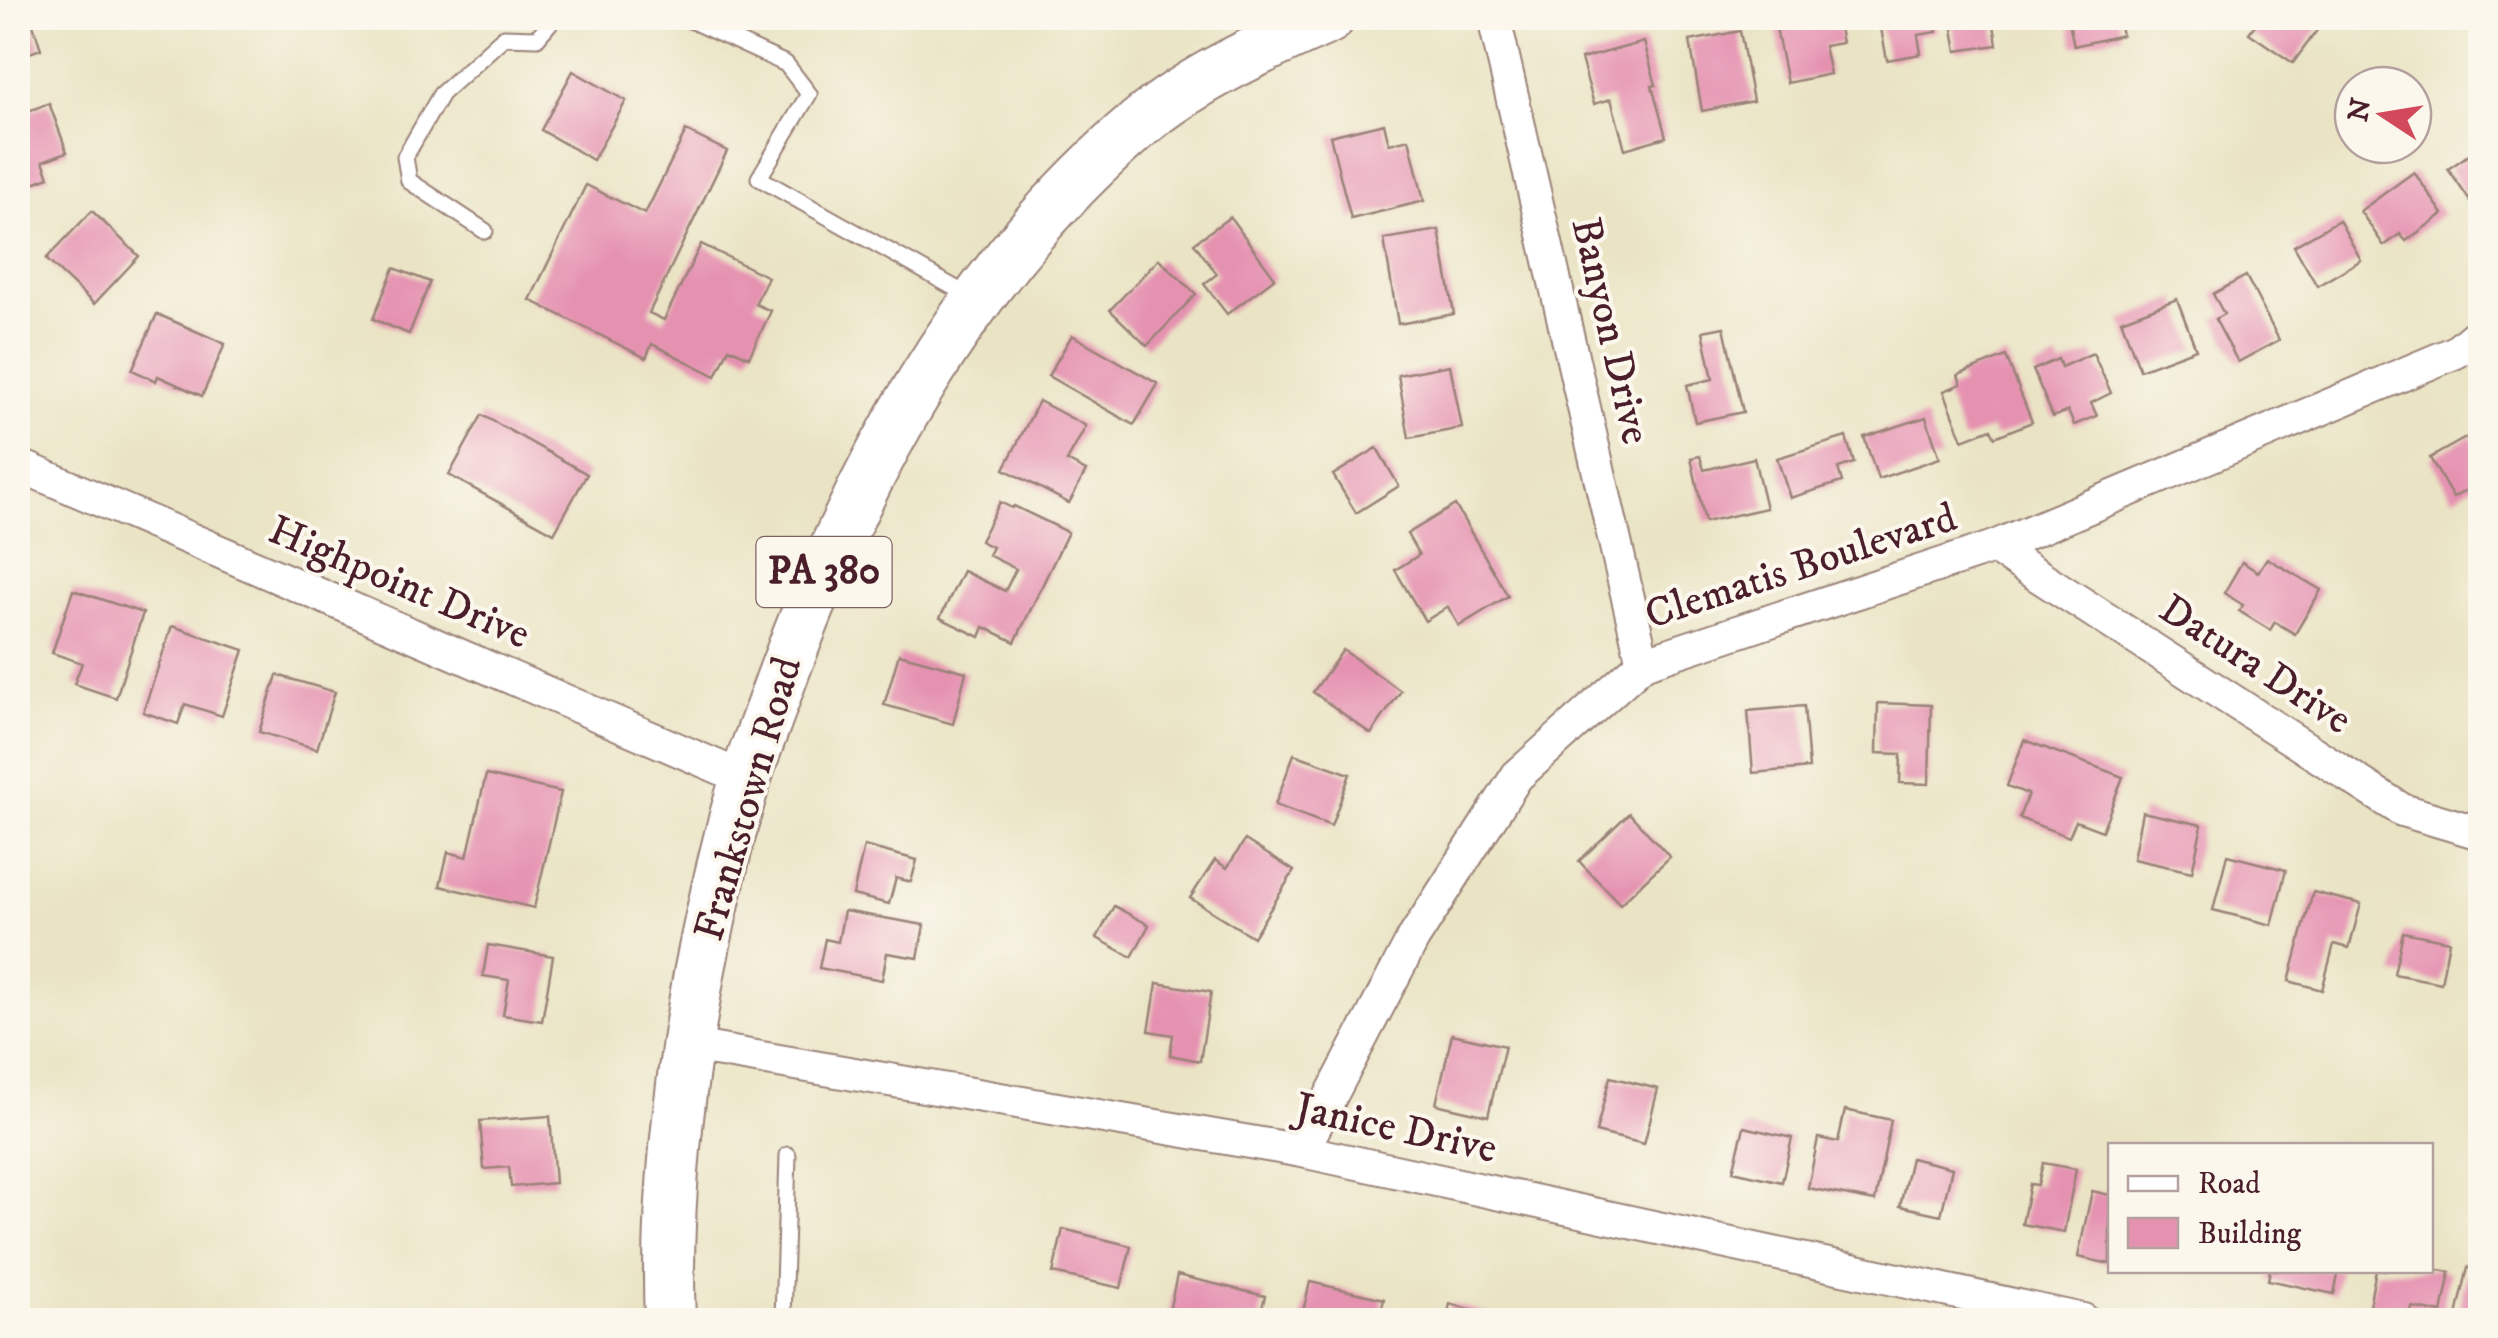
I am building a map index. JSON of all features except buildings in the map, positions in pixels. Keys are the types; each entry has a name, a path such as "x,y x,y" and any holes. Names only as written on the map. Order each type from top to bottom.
{"main road":[{"name":"Frankstown Road","path":"670,1320 673,1168 686,1046 712,902 746,778 838,536 900,418 962,319 1039,221 1143,121 1196,83 1255,50 1328,18"}],"street":[{"name":"Banyon Drive","path":"1494,18 1643,663"},
{"name":"Clematis Boulevard","path":"1302,1152 1413,939 1517,776 1643,663 1994,547 2456,352 2480,332"},
{"name":"Highpoint Drive","path":"21,460 746,778"},
{"name":"Datura Drive","path":"1994,547 2402,810 2480,833"},
{"name":"Janice Drive","path":"686,1046 1302,1152 2083,1320"}],"lane":[{"path":"485,230 409,181 405,157 441,94 504,36 537,38 554,18"},
{"path":"686,18 786,64 810,94 758,178 977,300"},
{"path":"782,1320 788,1155"}]}
